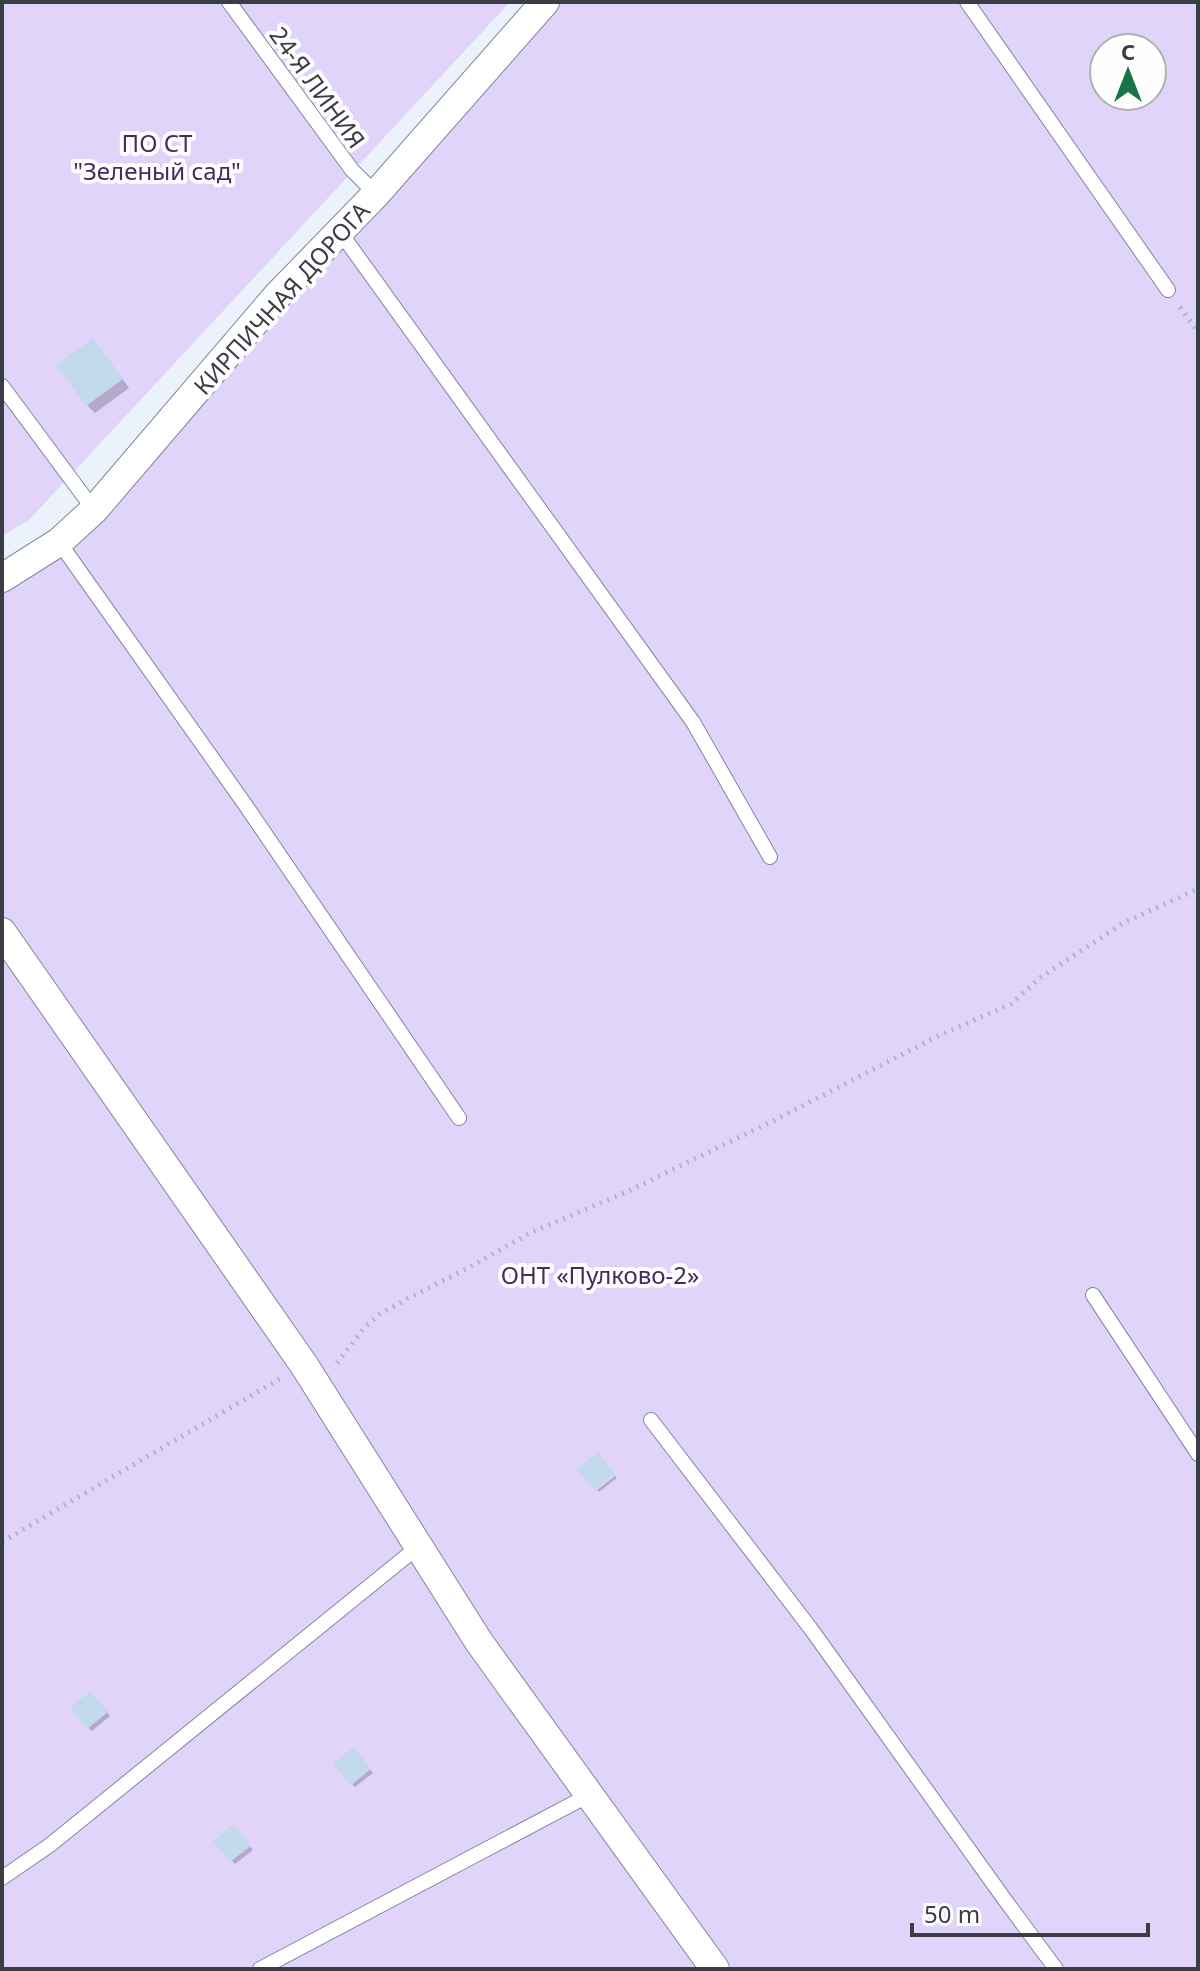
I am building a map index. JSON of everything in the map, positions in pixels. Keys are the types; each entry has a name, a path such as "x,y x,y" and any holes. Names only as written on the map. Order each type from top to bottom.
{"street":[{"name":"КИРПИЧНАЯ ДОРОГА","path":"2,578 59,542 94,510 277,296 376,194 545,2"},
{"path":"2,932 308,1372 479,1642 715,1969"}],"lane":[{"name":"24-Я ЛИНИЯ","path":"229,2 352,170 376,194"},
{"path":"967,2 1168,290"},
{"path":"340,232 693,722 770,857"},
{"path":"2,386 94,510"},
{"path":"59,542 244,803 459,1118"},
{"path":"1093,1295 1198,1454"},
{"path":"651,1420 811,1629 1056,1969"},
{"path":"2,1878 50,1845 419,1546"},
{"path":"260,1969 589,1795"}],"path":[{"path":"1168,290 1198,332"},
{"path":"2,1542 308,1372 340,1361 364,1328 380,1314 407,1299 532,1232 622,1194 938,1036 1011,1004 1041,977 1125,922 1198,889"}],"green space":[{"name":"ПО СТ \"Зеленый сад\"","path":"2,2 510,2 29,520 2,536"},
{"name":"ОНТ «Пулково-2»","path":"545,2 1198,2 1198,1969 2,1969 2,578 59,542"}],"building":[{"path":"93,338 123,379 86,406 56,365"},
{"path":"598,1452 615,1474 594,1490 577,1469"},
{"path":"91,1691 108,1712 87,1729 70,1707"},
{"path":"354,1747 371,1769 351,1785 333,1764"},
{"path":"234,1824 251,1846 230,1862 213,1841"}]}
